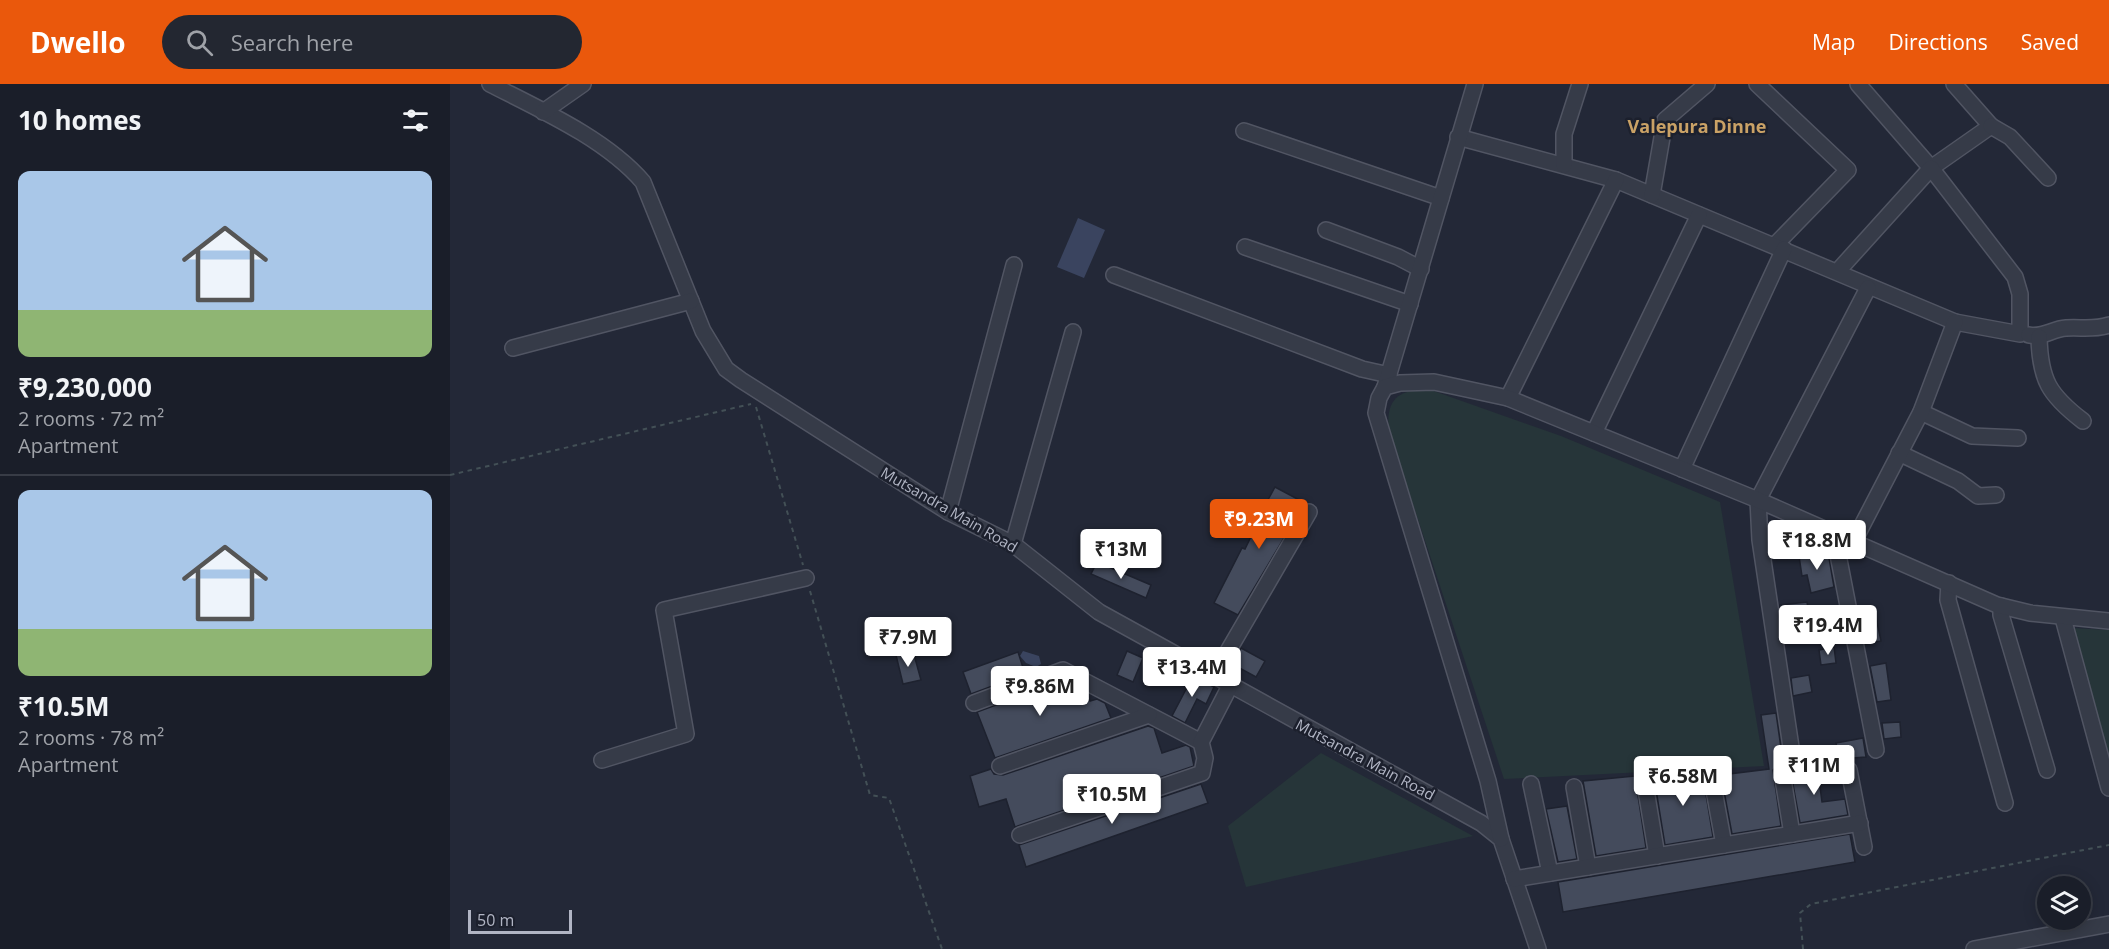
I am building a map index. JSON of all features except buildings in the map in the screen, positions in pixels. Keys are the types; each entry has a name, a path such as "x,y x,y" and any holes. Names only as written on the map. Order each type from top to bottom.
{"street":[{"name":"Mutsandra Main Road","path":"490,84 543,112 631,168 644,182 703,331 726,369 760,395 948,512 1013,544 1099,612 1481,823 1501,839"},
{"path":"543,112 583,84"},
{"path":"1475,84 1376,413 1488,781 1501,839 1538,949"},
{"path":"1564,165 1564,134 1580,84"},
{"path":"1652,195 1665,120 1707,84"},
{"path":"1682,470 1779,247 1848,170 1757,84"},
{"path":"1858,84 1931,168 2015,277 2020,303 2020,334"},
{"path":"1954,84 1991,126 2010,136 2048,178"},
{"path":"1837,272 1931,168 1991,126"},
{"path":"1244,131 1441,198"},
{"path":"1458,137 1616,180 1779,247 1868,288 1955,322 2039,337 2064,328 2102,328 2109,325"},
{"path":"1508,398 1616,180"},
{"path":"1594,433 1699,215"},
{"path":"1326,230 1398,257 1421,269"},
{"path":"1245,248 1410,304"},
{"path":"948,512 1014,265"},
{"path":"1114,275 1362,369 1387,381 1434,382 1508,398 1758,500 2001,606 2063,618 2109,621"},
{"path":"1791,747 1760,540 1758,500 1868,288"},
{"path":"513,348 691,301"},
{"path":"1854,541 1921,412 1955,322"},
{"path":"1013,544 1073,332"},
{"path":"2039,337 2040,366 2049,387 2065,407 2084,421"},
{"path":"1921,412 1972,436 2018,438"},
{"path":"1899,453 1958,480 1978,496 1996,495"},
{"path":"1213,677 1308,512"},
{"path":"1834,534 1876,750"},
{"path":"602,760 686,734 664,610 806,578"},
{"path":"1949,583 1948,600 2005,804"},
{"path":"2001,606 2001,615 2047,770"},
{"path":"2063,618 2109,788"},
{"path":"974,703 1063,670 1201,742"},
{"path":"1020,835 1203,773 1205,758 1201,742 1230,686"},
{"path":"1000,766 1149,715"},
{"path":"1849,770 1864,847"},
{"path":"1782,773 1792,834"},
{"path":"1711,774 1724,845"},
{"path":"1644,778 1657,856"},
{"path":"1531,784 1550,873"},
{"path":"1574,787 1588,867"},
{"path":"1514,879 1860,823"},
{"path":"1974,949 2109,924"}],"path":[{"path":"450,475 755,403 870,795 889,798 942,949"},
{"path":"1803,949 1800,913 1811,904 2109,845"}],"shaded area":[{"path":"1428,389 1561,436 1720,502 1764,766 1504,779 1389,432 1389,412 1396,398 1401,394"},
{"path":"2072,628 2109,630 2109,759"},
{"path":"1321,753 1473,836 1246,887 1228,826"}],"water":[{"path":"1078,218 1105,230 1084,278 1057,267"},
{"path":"1023,651 1039,656 1041,664 1036,667 1026,663 1020,656"}],"district":[{"name":"Valepura Dinne","path":"1697,127"}]}
